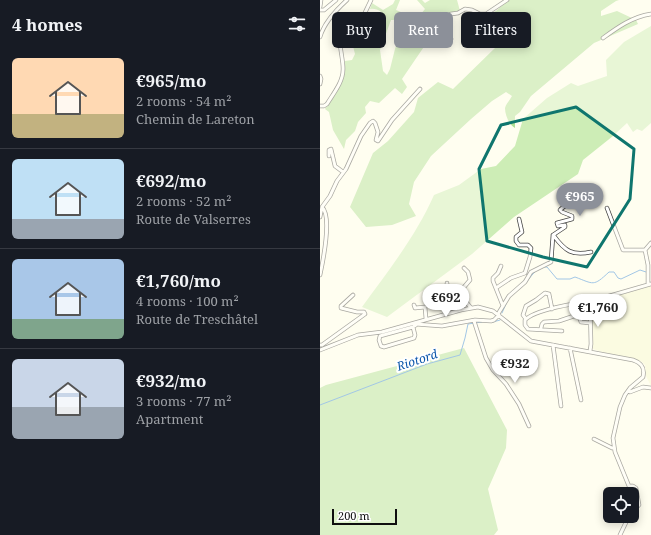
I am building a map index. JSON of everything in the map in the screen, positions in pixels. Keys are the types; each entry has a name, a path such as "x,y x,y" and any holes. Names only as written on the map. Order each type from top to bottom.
{"street":[{"path":"321,0 320,9 324,10 336,0"},
{"path":"320,37 326,25 347,0"},
{"path":"320,106 327,104 343,74 340,30 345,24 361,21 371,0"},
{"path":"453,14 460,13 464,10 472,10 480,14 486,14 507,0"},
{"path":"604,38 628,22 651,14"},
{"path":"320,76 320,84"},
{"path":"320,217 322,207 330,196 336,181 353,154 361,136 371,122 375,123 378,132 376,140 378,141 392,120 420,89"},
{"path":"329,156 329,150 332,149 335,166 343,172"},
{"path":"320,350 358,335 382,332 416,324 442,326 494,320 499,315 509,296 525,282 531,272 552,262 554,235 566,225 564,224 558,226 558,223 572,218 572,216 560,210 568,206 574,200 572,190"},
{"path":"320,275 326,244 326,213 322,207"},
{"path":"607,208 622,250 645,250 651,243"},
{"path":"496,288 511,278 525,273 531,248 528,245 519,244 516,241 516,237 522,232 519,219"},
{"path":"554,235 561,245 568,251 579,254 591,252"},
{"path":"526,319 534,314 584,302 590,303 592,301 650,284 645,250"},
{"path":"501,266 498,273 493,278 503,306"},
{"path":"459,293 470,280 468,272 464,268"},
{"path":"447,283 444,288 446,290 454,289 459,293 470,308"},
{"path":"552,309 549,294 545,293 526,306 524,311 526,319 525,325 528,329 562,331"},
{"path":"320,345 336,336 365,314 365,312 357,312 341,308 341,306 353,295"},
{"path":"590,303 590,352"},
{"path":"414,305 415,308 425,308 426,320"},
{"path":"416,324 414,338 384,347 381,346 379,340 380,336 426,320 461,310 470,308 486,308 499,315 529,340 637,362 643,367 643,376 628,391 622,403 613,438 614,448 630,487"},
{"path":"542,328 542,323 544,322 558,321 577,315 579,316 581,322 590,323"},
{"path":"474,322 492,370 506,384 519,404 528,426"},
{"path":"553,345 561,406"},
{"path":"570,348 590,352"},
{"path":"570,348 581,400"},
{"path":"628,391 630,392 643,387 651,388"},
{"path":"594,439 614,448"},
{"path":"620,535 625,523"}],"highlighted area":[{"path":"576,107 634,149 630,199 587,267 543,257 487,241 479,169 501,125"}],"green space":[{"path":"395,0 400,0 396,10 401,12 394,12 394,20 391,20 386,34 386,12 370,9 372,3 383,10 393,4"},
{"path":"417,0 422,0 425,3 430,0 457,0 460,11 453,13 422,12 425,9"},
{"path":"508,0 619,0 601,11 601,16 617,11 636,20 638,24 594,43 531,96 520,112 515,116 515,128 509,122 505,111 505,108 512,96 506,92 492,101 431,156 414,182 409,204 416,216 392,225 366,227 350,207 373,153 388,141 414,112 418,98 438,82 453,89 495,48 531,48 531,12 493,12"},
{"path":"651,26 651,123 642,131 637,129 633,132 627,123 583,160 578,174 514,217 472,254 387,317 362,307 419,225 434,195 459,185 481,169 496,166 515,146 523,119 547,98 571,83 578,86 607,76 606,60 624,42"},
{"path":"354,48 381,48 383,71 387,75 395,48 423,48 402,79 407,87 402,94 395,88 379,103 370,101 365,107 366,113 358,122 355,131 346,140 344,149 333,130 329,112 325,109 333,98 342,80 345,61 352,60 355,54"},
{"path":"651,285 651,386 646,376 645,365 642,362 593,349 591,304 593,302"},
{"path":"464,348 507,430 506,448 488,489 498,530 494,535 320,535 320,388 326,385"}],"waterway":[{"name":"Riotord","path":"545,267 547,267 557,279 570,279 575,277 593,283 600,280 609,272 614,272 618,278 621,279 640,270 646,272"},
{"name":"Riotord","path":"520,288 535,272"},
{"name":"Riotord","path":"502,313 506,304"},
{"name":"Riotord","path":"493,322 500,320"},
{"name":"Riotord","path":"320,405 427,364 460,355 468,324 482,322"}]}
